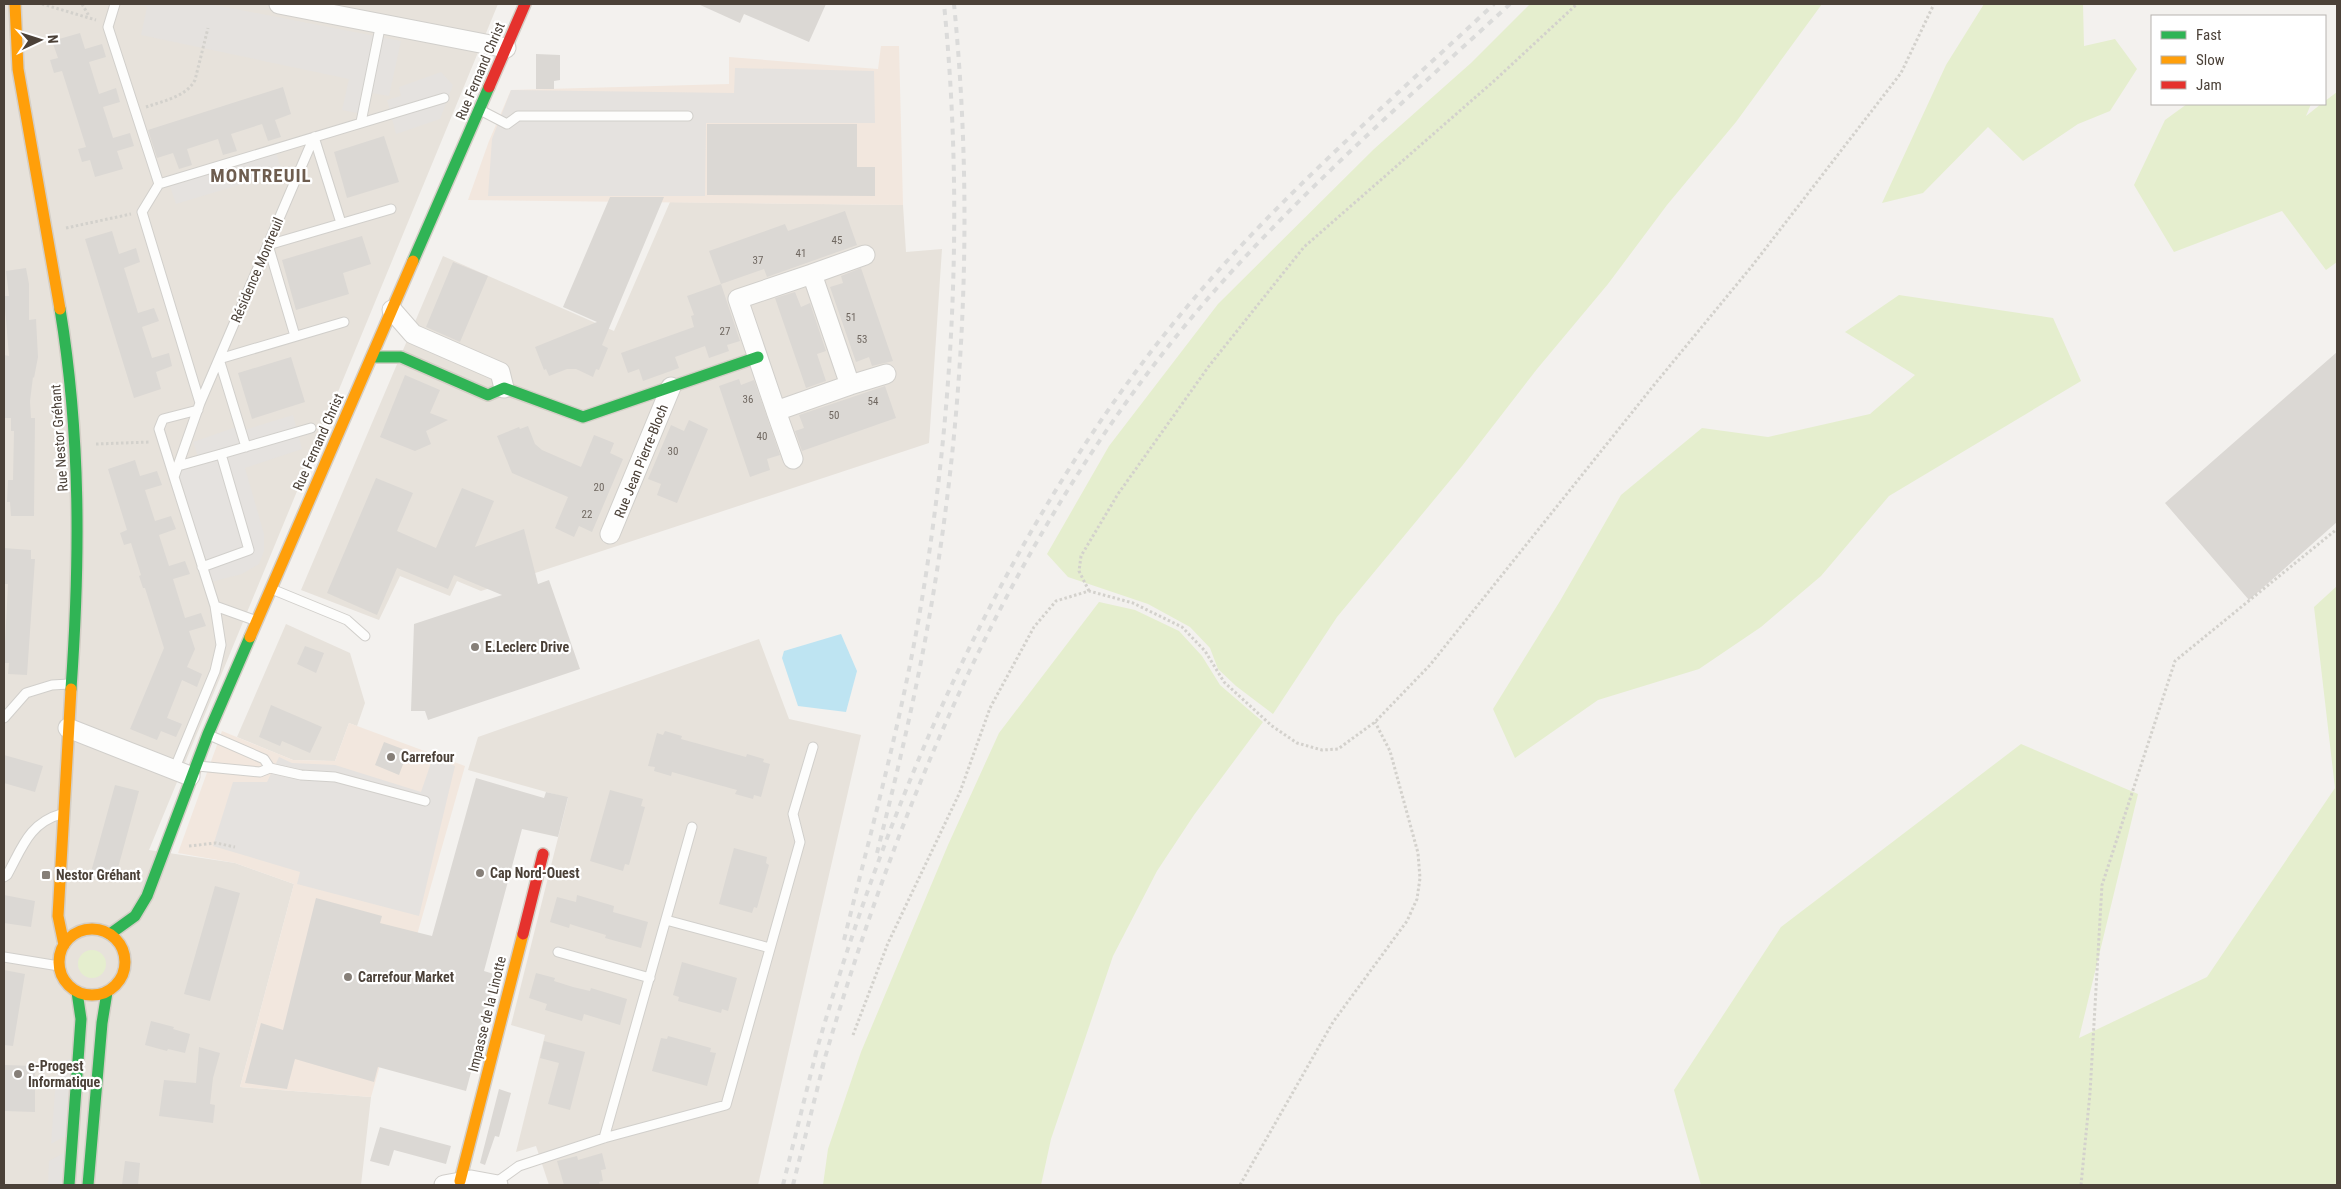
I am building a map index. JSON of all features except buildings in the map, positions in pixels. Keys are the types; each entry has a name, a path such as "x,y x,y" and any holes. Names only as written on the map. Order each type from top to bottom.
{"main road":[{"name":"Rue Nestor Gréhant","path":"15,4 9,38 46,232 68,361 75,445 78,506 72,684 63,813 62,875 57,912 57,930 64,945"},
{"name":"Rue Fernand Christ","path":"110,934 135,916 147,896 186,771 208,734 525,4"},
{"path":"372,357 401,357 488,395 504,388"},
{"name":"Rue Jean Pierre-Bloch","path":"504,388 583,417 758,357"},
{"name":"Impasse de la Linotte","path":"452,1183 543,854"},
{"name":"Rue Nestor Gréhant","path":"62,875 70,899"},
{"name":"Rue Fernand Christ","path":"142,923 146,915 147,896"},
{"path":"81,919 89,929"},
{"path":"125,959 118,941 110,934 100,930 89,929 74,934 64,945 60,955 59,966 62,976 68,985 77,992 92,995 107,992 121,978 125,959 132,945"},
{"path":"68,1185 81,1019 77,992"},
{"path":"88,1185 102,1022 107,992"}],"street":[{"path":"279,4 506,48"},
{"path":"793,459 738,299 866,255"},
{"path":"812,274 850,385"},
{"path":"392,310 413,334 500,372 504,388"},
{"path":"776,411 886,374"},
{"name":"Rue Jean Pierre-Bloch","path":"610,534 671,387"},
{"path":"68,728 186,771"},
{"path":"452,1183 471,1180 496,1184"}],"lane":[{"path":"115,4 108,27 137,110 159,184"},
{"path":"360,122 381,23"},
{"path":"425,801 335,777 301,776 270,768 260,772 186,771 216,671 221,645 215,606 159,429 163,419 199,406 142,212 159,184 444,98"},
{"path":"480,109 507,124 518,116 688,116"},
{"path":"314,137 341,224"},
{"name":"Résidence Montreuil","path":"174,477 199,406 314,137"},
{"path":"295,336 268,245 391,210"},
{"path":"246,447 219,359 344,322"},
{"path":"178,466 311,428"},
{"path":"202,566 249,550 221,454"},
{"path":"271,588 347,620 366,636"},
{"path":"215,606 257,621"},
{"path":"4,718 26,693 52,685 72,684"},
{"path":"208,734 264,758 270,768"},
{"path":"496,1184 519,1166 604,1138 726,1105 800,842 793,814 813,746"},
{"path":"4,877 7,875 33,828 46,818 63,813"},
{"path":"604,1138 692,827"},
{"path":"666,920 770,948"},
{"path":"558,952 650,978"},
{"path":"4,957 59,966"}],"path":[{"path":"42,4 89,16 108,27"},
{"path":"82,4 89,16"},
{"path":"1089,591 1079,571 1081,556 1118,494 1209,366 1283,270 1304,247 1494,81 1577,4"},
{"path":"853,1035 888,943 960,792 990,708 1034,627 1056,601 1089,591 1133,603 1182,627 1205,651 1224,682 1238,697 1272,726 1297,743 1322,750 1338,749 1375,722 1430,666 1654,385 1752,266 1901,73 1934,4"},
{"path":"137,110 182,94 192,87 208,28"},
{"path":"46,232 142,212"},
{"path":"75,445 162,442"},
{"path":"2081,1185 2090,1093 2102,885 2175,661 2337,529"},
{"path":"1240,1185 1333,1022 1407,921 1417,899 1420,878 1418,853 1390,751 1375,722"}],"shaded area":[{"path":"4,4 498,4 149,850 235,863 294,884 240,1087 371,1097 361,1185 4,1185"},
{"path":"135,4 210,4 401,41 389,96 372,93 367,115 342,110 349,79 141,35 147,7"},
{"path":"881,46 899,46 903,205 468,200 489,141 511,90 729,84 729,57 878,69"},
{"path":"735,68 874,71 875,123 706,123 705,196 488,196 492,139 511,90 734,93"},
{"path":"441,72 453,85 440,119 396,134 387,100 401,96 399,87"},
{"path":"275,149 282,172 176,204 168,181"},
{"path":"670,202 903,205 906,252 942,249 929,443 481,591 457,581 450,596 400,576 379,620 301,590 443,256 614,331"},
{"path":"293,415 302,449 245,468 264,534 264,551 259,564 242,574 207,583 174,477 178,466 199,460 193,442 239,426 241,431"},
{"path":"286,624 350,653 365,703 357,726 349,723 335,761 293,760 237,737"},
{"path":"759,639 789,719 861,735 758,1185 549,1185 536,1146 516,1152 545,1035 511,1025 568,798 468,770 478,737"},
{"path":"349,723 465,766 371,1097 240,1087 294,884 235,863 178,853 222,731 293,760 335,761"},
{"path":"279,757 292,763 335,765 421,792 433,757 455,766 419,916 297,884 300,872 213,846 233,782 267,782"},
{"path":"71,1058 65,1136 51,1144 57,1066"},
{"path":"64,1153 61,1185 48,1185 49,1161"}],"green space":[{"path":"1530,4 1822,4 1736,122 1667,205 1608,284 1537,369 1462,466 1337,617 1273,714 1236,686 1218,669 1210,648 1190,627 1148,604 1068,577 1047,554 1109,446 1218,304 1374,149 1471,63"},
{"path":"1984,4 2083,4 2084,46 2115,39 2137,69 2110,111 2078,124 2023,161 1988,127 1923,193 1882,203 1946,65"},
{"path":"2337,92 2337,262 2326,270 2282,211 2174,252 2134,185 2165,120 2186,105 2311,105 2306,116 2320,105 2326,105 2326,100"},
{"path":"1899,295 2053,318 2081,381 1889,496 1821,576 1761,627 1699,669 1598,700 1515,758 1493,709 1560,601 1621,495 1702,428 1768,437 1870,414 1915,375 1845,332"},
{"path":"2337,586 2337,1185 1701,1185 1674,1090 1781,927 2021,744 2138,794 2079,1038 2207,977 2335,788 2314,607"},
{"path":"1099,602 1135,610 1179,631 1202,656 1220,685 1263,722 1194,815 1157,871 1113,956 1051,1139 1041,1185 823,1185 828,1149 861,1052 948,845 999,733"},
{"path":"92,950 102,954 106,964 102,974 92,978 82,974 78,964 82,954"}],"water":[{"path":"841,634 857,671 846,712 798,706 782,658 784,651"}],"railway":[{"path":"844,940 904,694 932,536 941,460 948,384 954,232 950,80 944,4"},
{"path":"877,853 906,734 930,613 942,537 958,386 963,309 964,157 954,4"},
{"path":"815,1056 847,952 883,849 924,747 970,646 1021,549 1078,454 1141,365 1210,280 1243,243 1313,173 1494,4"},
{"path":"822,1068 854,963 890,859 931,756 977,656 1028,558 1084,464 1147,373 1251,250 1360,142 1510,4"},
{"path":"783,1185 817,1049"},
{"path":"793,1185 824,1062"}],"traffic: fast":[{"path":"413,261 489,87"},
{"path":"60,309 72,404 77,499 76,593 71,689"},
{"path":"372,357 401,357 488,395 504,388 583,417 758,357"},
{"path":"110,934 135,916 147,896 208,734 250,637"},
{"path":"69,1185 81,1019 77,992"},
{"path":"88,1185 102,1023 107,992"}],"traffic: slow":[{"path":"15,4 18,69 60,309"},
{"path":"250,637 413,261"},
{"path":"64,945 58,916 71,689"},
{"path":"92,929 105,932 115,939 122,949 125,962 122,975 115,985 105,992 92,995 79,992 69,985 62,975 59,962 62,949 69,939 79,932 92,929"},
{"path":"460,1181 523,934"}],"traffic: jam":[{"path":"489,87 525,4"},
{"path":"523,934 543,854"}],"place":[{"name":"E.Leclerc Drive","path":"475,647"},
{"name":"Carrefour","path":"391,757"},
{"name":"Cap Nord-Ouest","path":"480,873"},
{"name":"Nestor Gréhant","path":"46,875"},
{"name":"Carrefour Market","path":"348,977"},
{"name":"e-Progest Informatique","path":"18,1074"}],"district":[{"name":"MONTREUIL","path":"261,175"}]}
